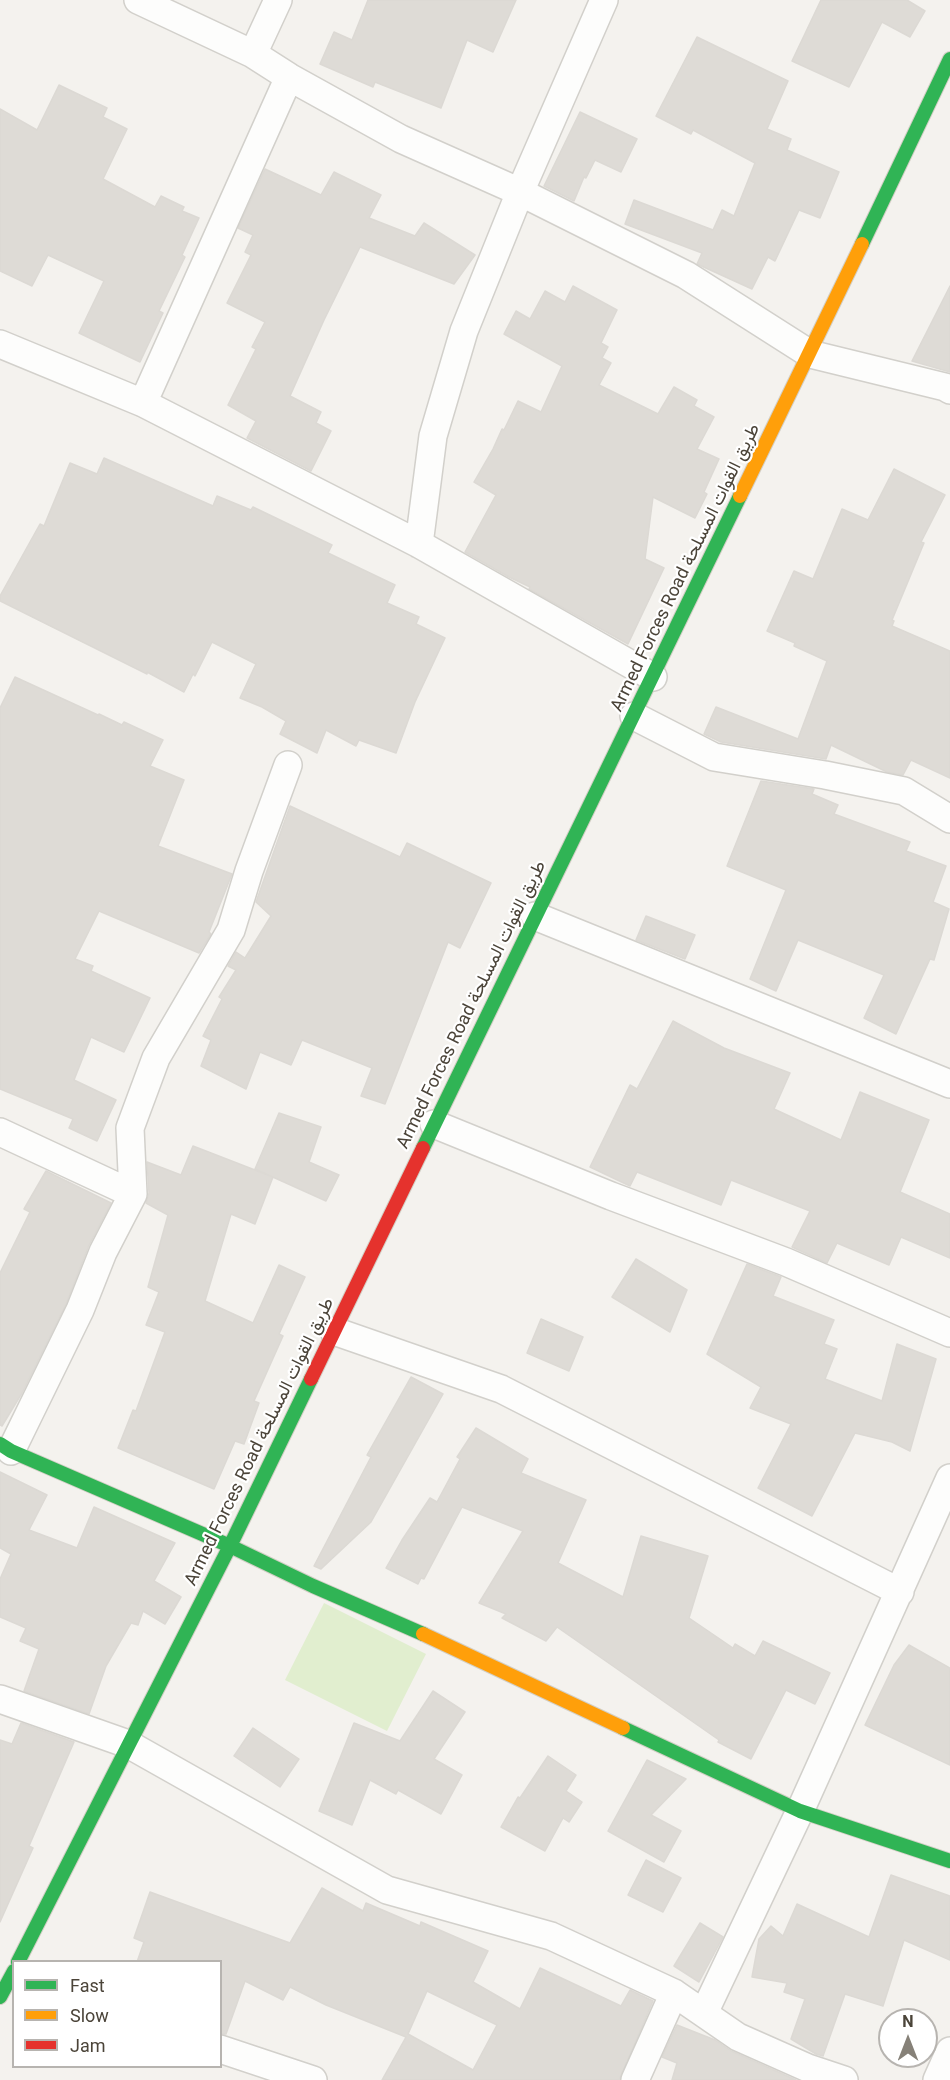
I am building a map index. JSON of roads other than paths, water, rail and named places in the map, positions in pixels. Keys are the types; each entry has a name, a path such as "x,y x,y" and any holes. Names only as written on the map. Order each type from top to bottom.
{"street":[{"path":"138,0 253,54 289,77 401,139 520,192 686,275 810,354 950,390"},
{"path":"253,54 278,0"},
{"path":"419,544 434,436 464,330 520,192 604,0"},
{"name":"Armed Forces Road طريق القوات المسلحة","path":"18,1960 230,1546 810,354 950,59"},
{"path":"143,403 289,77"},
{"path":"0,344 143,403 419,544 653,677"},
{"path":"634,716 714,757 825,775 904,791 950,819"},
{"path":"288,765 249,872 231,930 156,1058 130,1128 133,1194 103,1252 80,1310 6,1447 451,1646 800,1811 950,1861"},
{"path":"535,916 950,1084"},
{"path":"435,1124 611,1196 786,1262 950,1333"},
{"path":"0,1132 133,1194"},
{"path":"334,1331 501,1389 900,1592"},
{"path":"704,2013 800,1811 950,1478"},
{"path":"0,1699 128,1744 387,1890 551,1936 674,1993 738,2037 808,2068 844,2080"},
{"path":"635,2080 674,1993"},
{"path":"222,2050 313,2080"},
{"path":"937,2080 950,2051"}]}
